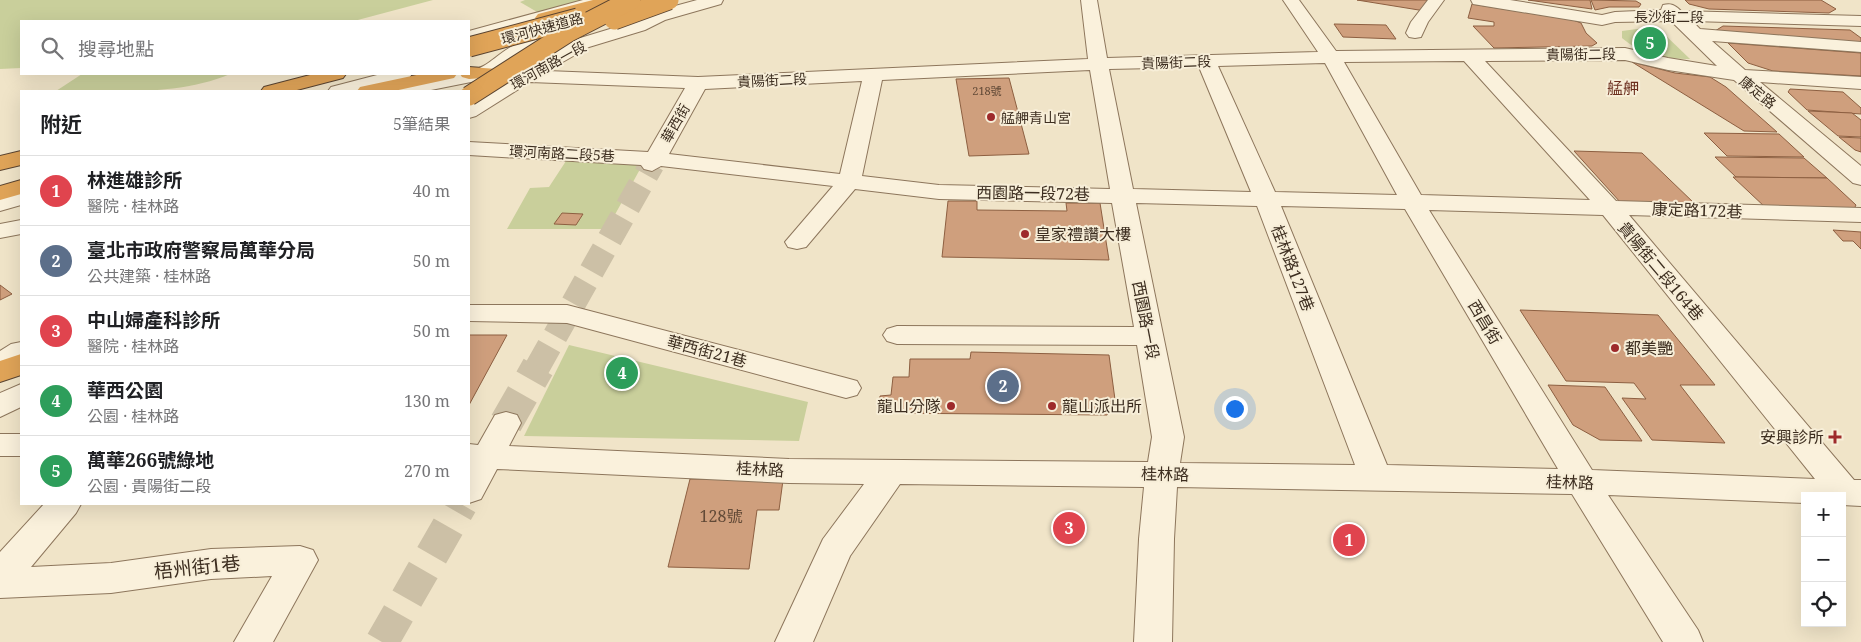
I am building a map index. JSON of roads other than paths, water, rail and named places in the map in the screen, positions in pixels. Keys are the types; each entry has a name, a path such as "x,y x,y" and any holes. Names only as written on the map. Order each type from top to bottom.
{"highway":[{"name":"環河快速道路","path":"470,37 612,0"},
{"path":"470,95 542,44 631,0"},
{"name":"環河快速道路","path":"470,47 643,0"},
{"path":"542,44 669,0"},
{"path":"470,73 490,72"},
{"path":"274,90 332,75"},
{"path":"310,90 367,75"},
{"path":"371,90 442,75"},
{"path":"0,162 20,156"},
{"path":"0,174 20,168"},
{"path":"0,193 20,187"},
{"path":"0,372 20,364"}],"street":[{"path":"470,37 602,0"},
{"name":"環河南路一段","path":"470,111 524,76 583,43 638,26 659,16 715,0"},
{"name":"西園路一段","path":"1089,0 1098,64 1168,437 1156,516 1154,642"},
{"name":"西昌街","path":"1290,0 1331,57 1413,202 1582,482 1684,642"},
{"path":"1414,33 1417,22 1435,4 1436,0"},
{"name":"長沙街二段","path":"1479,0 1602,20 1615,17 1650,15 1861,21"},
{"name":"康定路","path":"1660,0 1738,75 1861,178"},
{"path":"1836,5 1861,21"},
{"name":"環河南路一段","path":"461,90 490,72 515,52 630,19 659,16"},
{"path":"1602,20 1595,28 1605,41 1625,54"},
{"path":"1694,34 1861,47"},
{"path":"470,56 542,44"},
{"name":"貴陽街二段","path":"490,72 524,76 698,83 1098,64 1331,57 1625,54 1668,64 1738,75 1861,83"},
{"name":"貴陽街二段164巷","path":"1469,56 1609,207 1854,493"},
{"name":"桂林路127巷","path":"1206,61 1266,199 1376,477"},
{"path":"402,90 490,72"},
{"path":"264,90 323,75"},
{"path":"342,90 398,75"},
{"path":"797,242 850,181 873,75"},
{"name":"華西街","path":"653,161 698,83"},
{"name":"環河南路二段5巷","path":"470,149 653,161"},
{"path":"1836,156 1861,158"},
{"name":"西園路一段72巷","path":"653,161 938,192 1413,202"},
{"path":"0,184 20,178"},
{"path":"0,204 20,198"},
{"name":"康定路172巷","path":"1413,202 1861,216"},
{"path":"0,231 20,227"},
{"name":"華西街21巷","path":"470,312 567,314 846,388"},
{"path":"897,334 1149,336"},
{"path":"0,364 20,352"},
{"path":"0,406 20,395"},
{"path":"470,486 478,456 506,423"},
{"path":"0,445 20,445"},
{"name":"桂林路","path":"478,456 789,470 1376,477 1582,482 1854,493"},
{"path":"794,642 835,549 892,471"},
{"path":"0,578 63,505"},
{"name":"梧州街1巷","path":"0,583 111,578 211,564 300,560 253,642"}],"tunnel":[{"path":"537,368 652,164"},
{"path":"506,423 538,367"},
{"path":"382,642 460,505"}],"place":[{"name":"萬華266號綠地","path":"1650,43"},
{"name":"艋舺青山宮","path":"991,117"},
{"name":"皇家禮讚大樓","path":"1025,234"},
{"name":"都美艷","path":"1615,348"},
{"name":"華西公園","path":"622,373"},
{"name":"臺北市政府警察局萬華分局","path":"1003,386"},
{"name":"龍山分隊","path":"951,406"},
{"name":"龍山派出所","path":"1052,406"},
{"name":"安興診所","path":"1835,437"},
{"name":"中山婦產科診所","path":"1069,528"},
{"name":"林進雄診所","path":"1349,540"}],"district":[{"name":"艋舺","path":"1623,88"}]}
